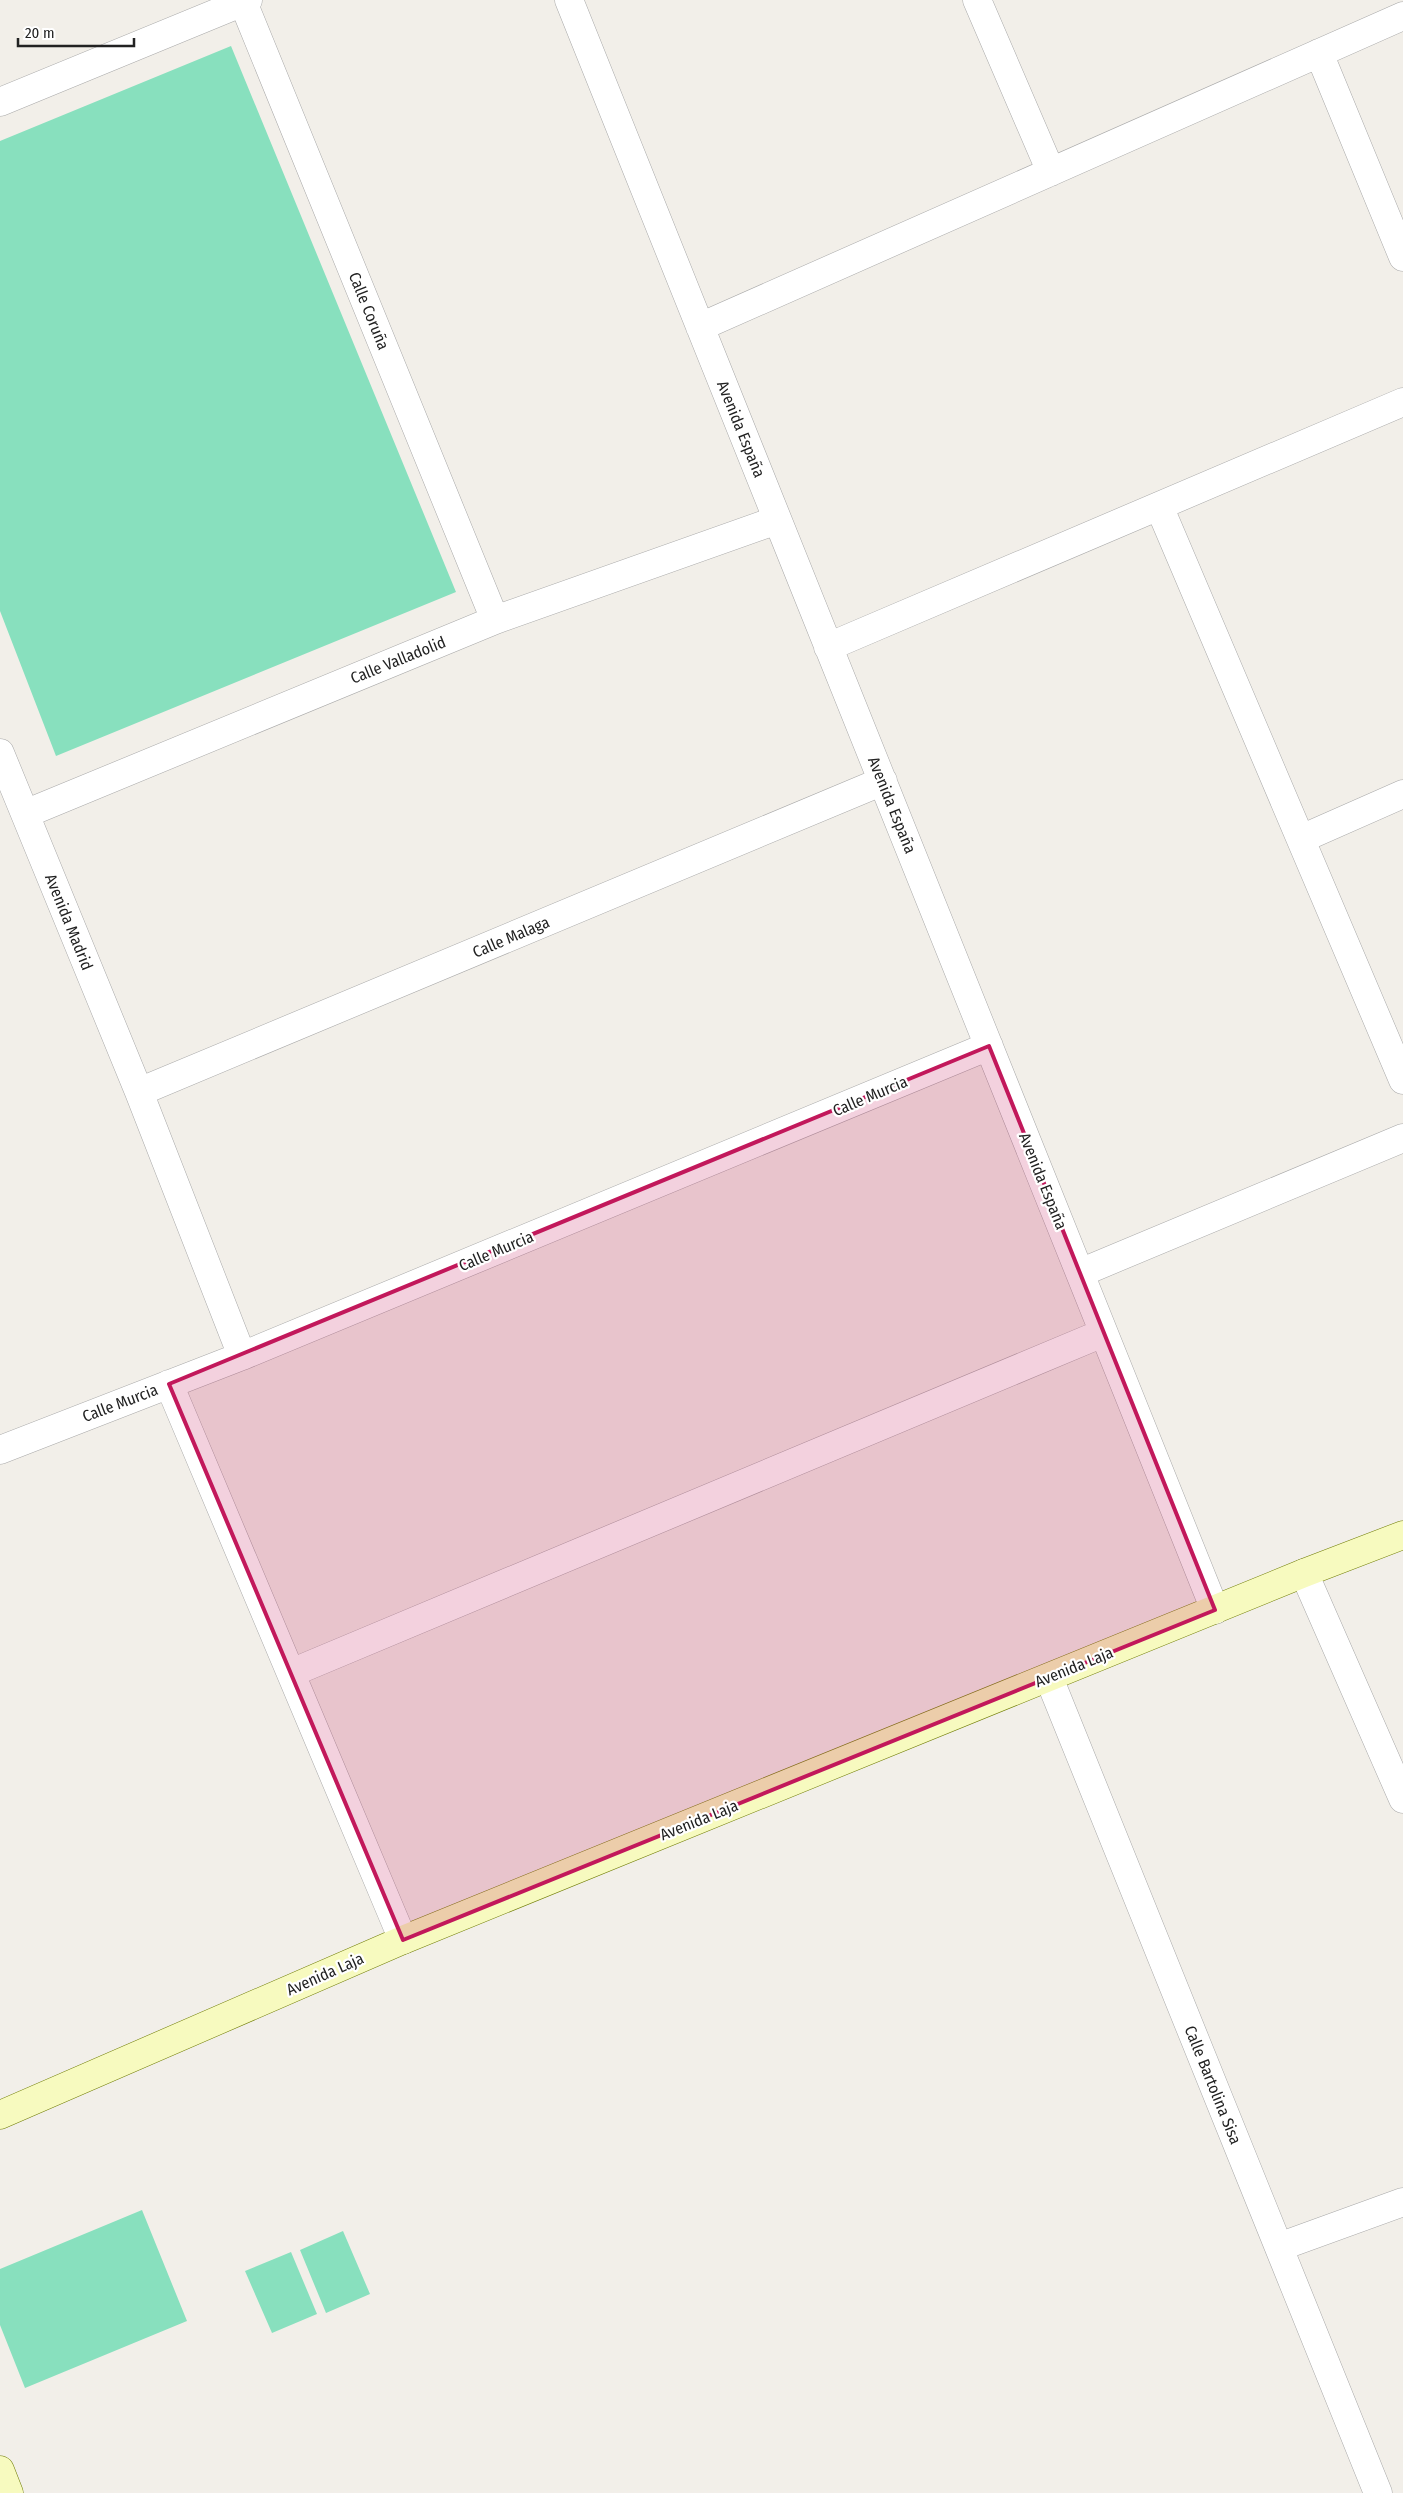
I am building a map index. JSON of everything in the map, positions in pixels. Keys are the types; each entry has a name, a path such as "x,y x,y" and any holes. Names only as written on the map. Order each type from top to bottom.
{"street":[{"name":"Avenida España","path":"569,0 1215,1610"},
{"path":"977,0 1051,172"},
{"path":"0,102 246,1"},
{"name":"Calle Coruña","path":"246,1 495,620"},
{"path":"700,327 1403,16"},
{"path":"1319,54 1403,256"},
{"path":"828,647 1403,402"},
{"path":"1159,506 1403,1080"},
{"name":"Calle Valladolid","path":"25,814 495,620 778,520"},
{"name":"Avenida Madrid","path":"0,752 139,1092 242,1356"},
{"name":"Calle Malaga","path":"139,1092 883,781"},
{"path":"1300,839 1403,794"},
{"name":"Calle Murcia","path":"0,1450 242,1356 989,1046"},
{"path":"1080,1272 1403,1138"},
{"path":"291,1673 1104,1333"},
{"path":"169,1384 404,1940"},
{"name":"Avenida Laja","path":"0,2116 404,1940 1304,1573 1403,1535"},
{"path":"1304,1573 1403,1799"},
{"name":"Calle Bartolina Sisa","path":"1049,1678 1378,2493"},
{"path":"1278,2247 1403,2202"},
{"path":"0,2470 9,2493"}],"highlighted area":[{"path":"989,1046 1215,1610 403,1940 169,1384"}],"green space":[{"path":"231,46 456,592 56,756 0,611 0,141"},
{"path":"142,2210 187,2321 25,2388 0,2325 0,2269"},
{"path":"343,2231 370,2294 326,2313 300,2250"},
{"path":"291,2252 317,2314 272,2333 245,2271"}]}
